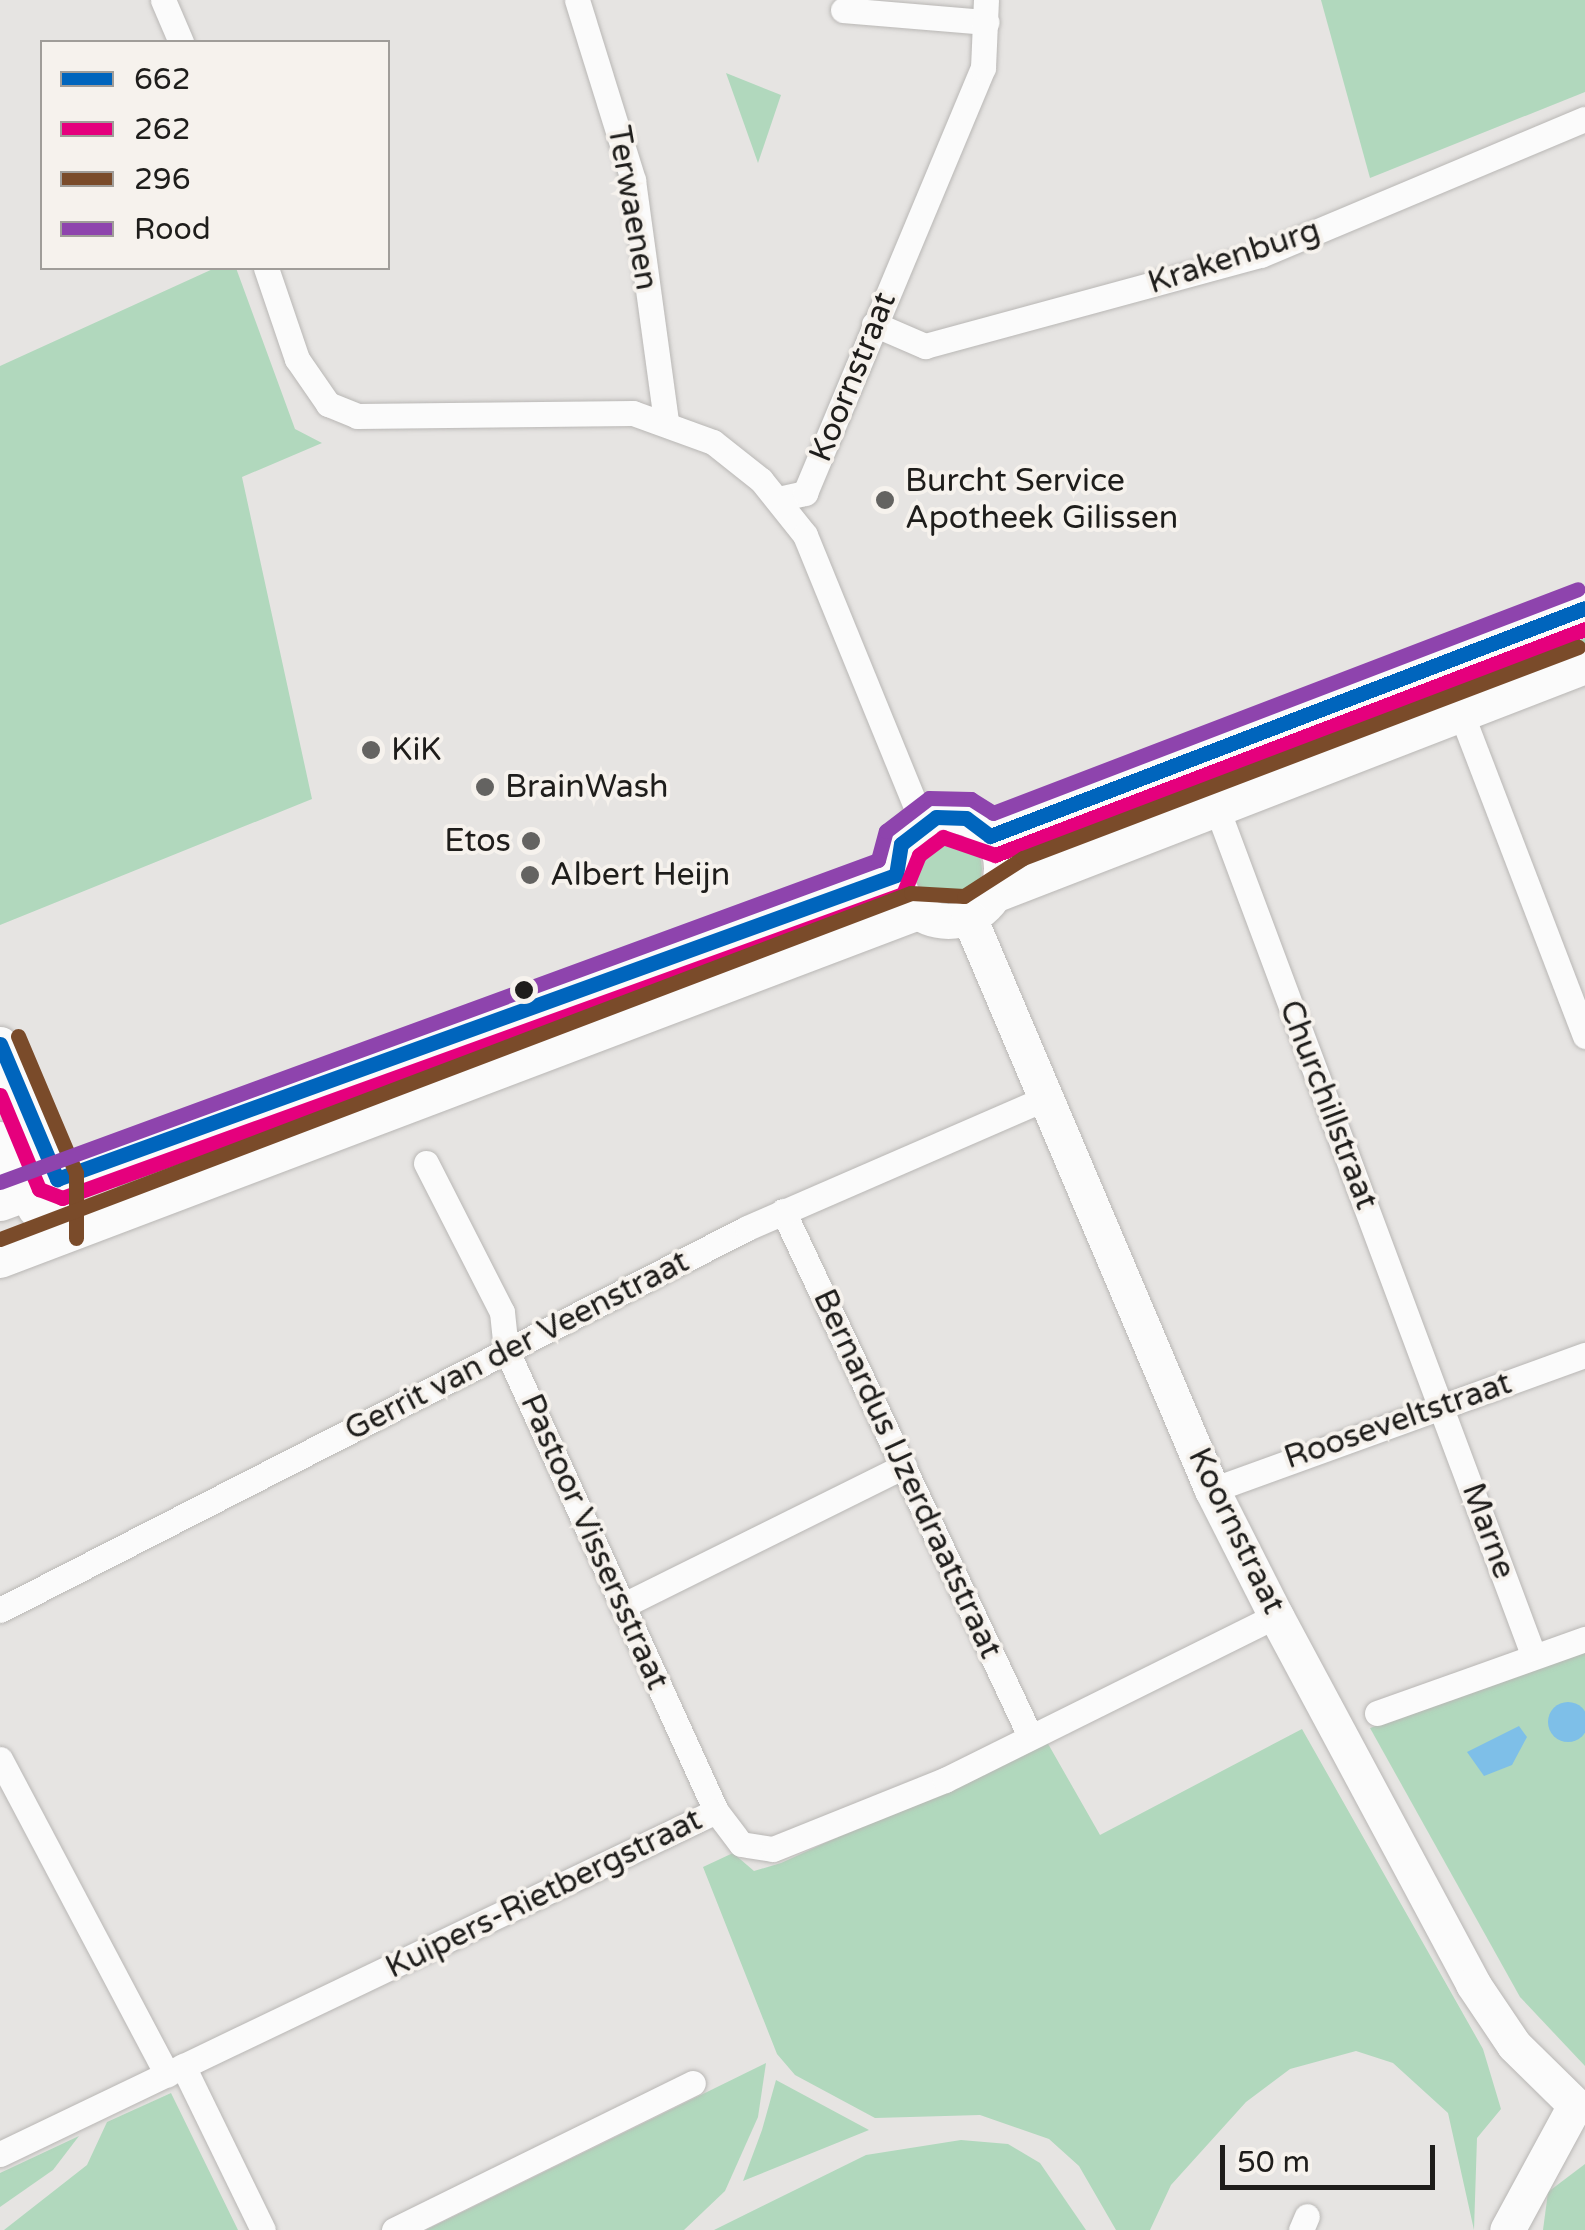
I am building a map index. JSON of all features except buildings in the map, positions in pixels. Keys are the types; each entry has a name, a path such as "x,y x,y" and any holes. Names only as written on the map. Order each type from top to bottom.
{"main road":[{"path":"990,836 1585,608"},
{"path":"0,1260 918,912 982,906 1216,806 1585,666"},
{"path":"918,912 896,874 901,844 922,822 951,815 990,836 1001,865 982,906"},
{"path":"11,1198 896,874"},
{"name":"Koornstraat","path":"982,906 1042,1100 1212,1490 1474,1984 1514,2045 1580,2107"},
{"path":"0,1044 57,1179 56,1238"},
{"path":"0,1140 11,1198 56,1238"},
{"path":"1507,2230 1580,2107"}],"street":[{"path":"163,0 180,40"},
{"name":"Terwaenen","path":"577,0 632,180 666,421"},
{"name":"Koornstraat","path":"843,10 986,11 982,68 805,493 783,498 922,822"},
{"name":"Krakenburg","path":"874,324 925,346 1261,255 1585,120"},
{"path":"267,270 298,359 328,404 357,416 609,412 666,421 713,442 783,498"},
{"path":"1461,713 1585,1036"},
{"name":"Churchillstraat","path":"1216,806 1441,1405"},
{"name":"Gerrit van der Veenstraat","path":"0,1610 783,1211 1042,1100"},
{"name":"Pastoor Vissersstraat","path":"426,1163 502,1312 506,1350 716,1811"},
{"name":"Bernardus IJzerdraatstraat","path":"783,1211 1030,1736"},
{"name":"Rooseveltstraat","path":"1212,1490 1585,1355"},
{"name":"Marne","path":"1441,1405 1534,1656"},
{"path":"622,1606 904,1466"},
{"name":"Kuipers-Rietbergstraat","path":"0,2154 716,1811 741,1844 772,1849 1030,1736 1276,1616"},
{"path":"1377,1712 1585,1639"},
{"path":"0,1759 263,2230"},
{"path":"394,2230 693,2083"}],"green space":[{"path":"1321,0 1585,0 1585,92 1370,178"},
{"path":"726,73 781,95 758,163"},
{"path":"211,270 237,270 295,429 322,443 242,477 312,799 0,925 0,366"},
{"path":"1585,624 1585,653 1471,696 1467,670"},
{"path":"1421,688 1437,709 1028,866 1021,840"},
{"path":"948,835 972,845 982,869 972,893 948,903 924,893 914,869 924,845"},
{"path":"874,890 893,912 123,1196 116,1185 115,1172"},
{"path":"1585,1651 1585,2066 1520,1997 1370,1728"},
{"path":"1302,1729 1483,2049 1501,2109 1477,2138 1474,2230 1448,2113 1393,2063 1356,2051 1290,2069 1246,2102 1171,2185 1150,2230 1116,2230 1079,2166 1049,2139 980,2115 875,2118 795,2075 777,2054 703,1867 733,1853 754,1871 781,1863 1047,1742 1100,1835"},
{"path":"766,2063 758,2117 725,2191 684,2230 426,2230"},
{"path":"776,2080 869,2130 743,2181 762,2130"},
{"path":"171,2093 238,2230 4,2230 87,2165 107,2122"},
{"path":"79,2136 53,2170 0,2207 0,2173"},
{"path":"961,2140 1008,2144 1040,2163 1086,2230 714,2230 866,2155"},
{"path":"1585,2164 1585,2230 1543,2230 1548,2192"}],"water":[{"path":"1568,1702 1582,1708 1586,1730 1582,1736 1568,1742 1554,1736 1548,1722 1554,1708"},
{"path":"1519,1726 1527,1737 1512,1765 1484,1776 1467,1752"}],"transit line":[{"name":"Rood","path":"0,1182 878,860 886,831 929,798 971,799 993,813 1578,589"},
{"name":"662","path":"0,1044 57,1179 896,875 901,844 936,817 966,818 990,836 1585,608"},
{"name":"262","path":"0,1095 39,1189 62,1198 903,894 919,855 943,837 995,855 1585,629"},
{"name":"296","path":"0,1239 911,893 964,896 1023,858 1578,647"},
{"name":"296","path":"18,1036 76,1173 76,1238"}],"place":[{"name":"Burcht Service Apotheek Gilissen","path":"885,500"},
{"name":"KiK","path":"371,750"},
{"name":"BrainWash","path":"485,787"},
{"name":"Etos","path":"531,841"},
{"name":"Albert Heijn","path":"530,875"}]}
